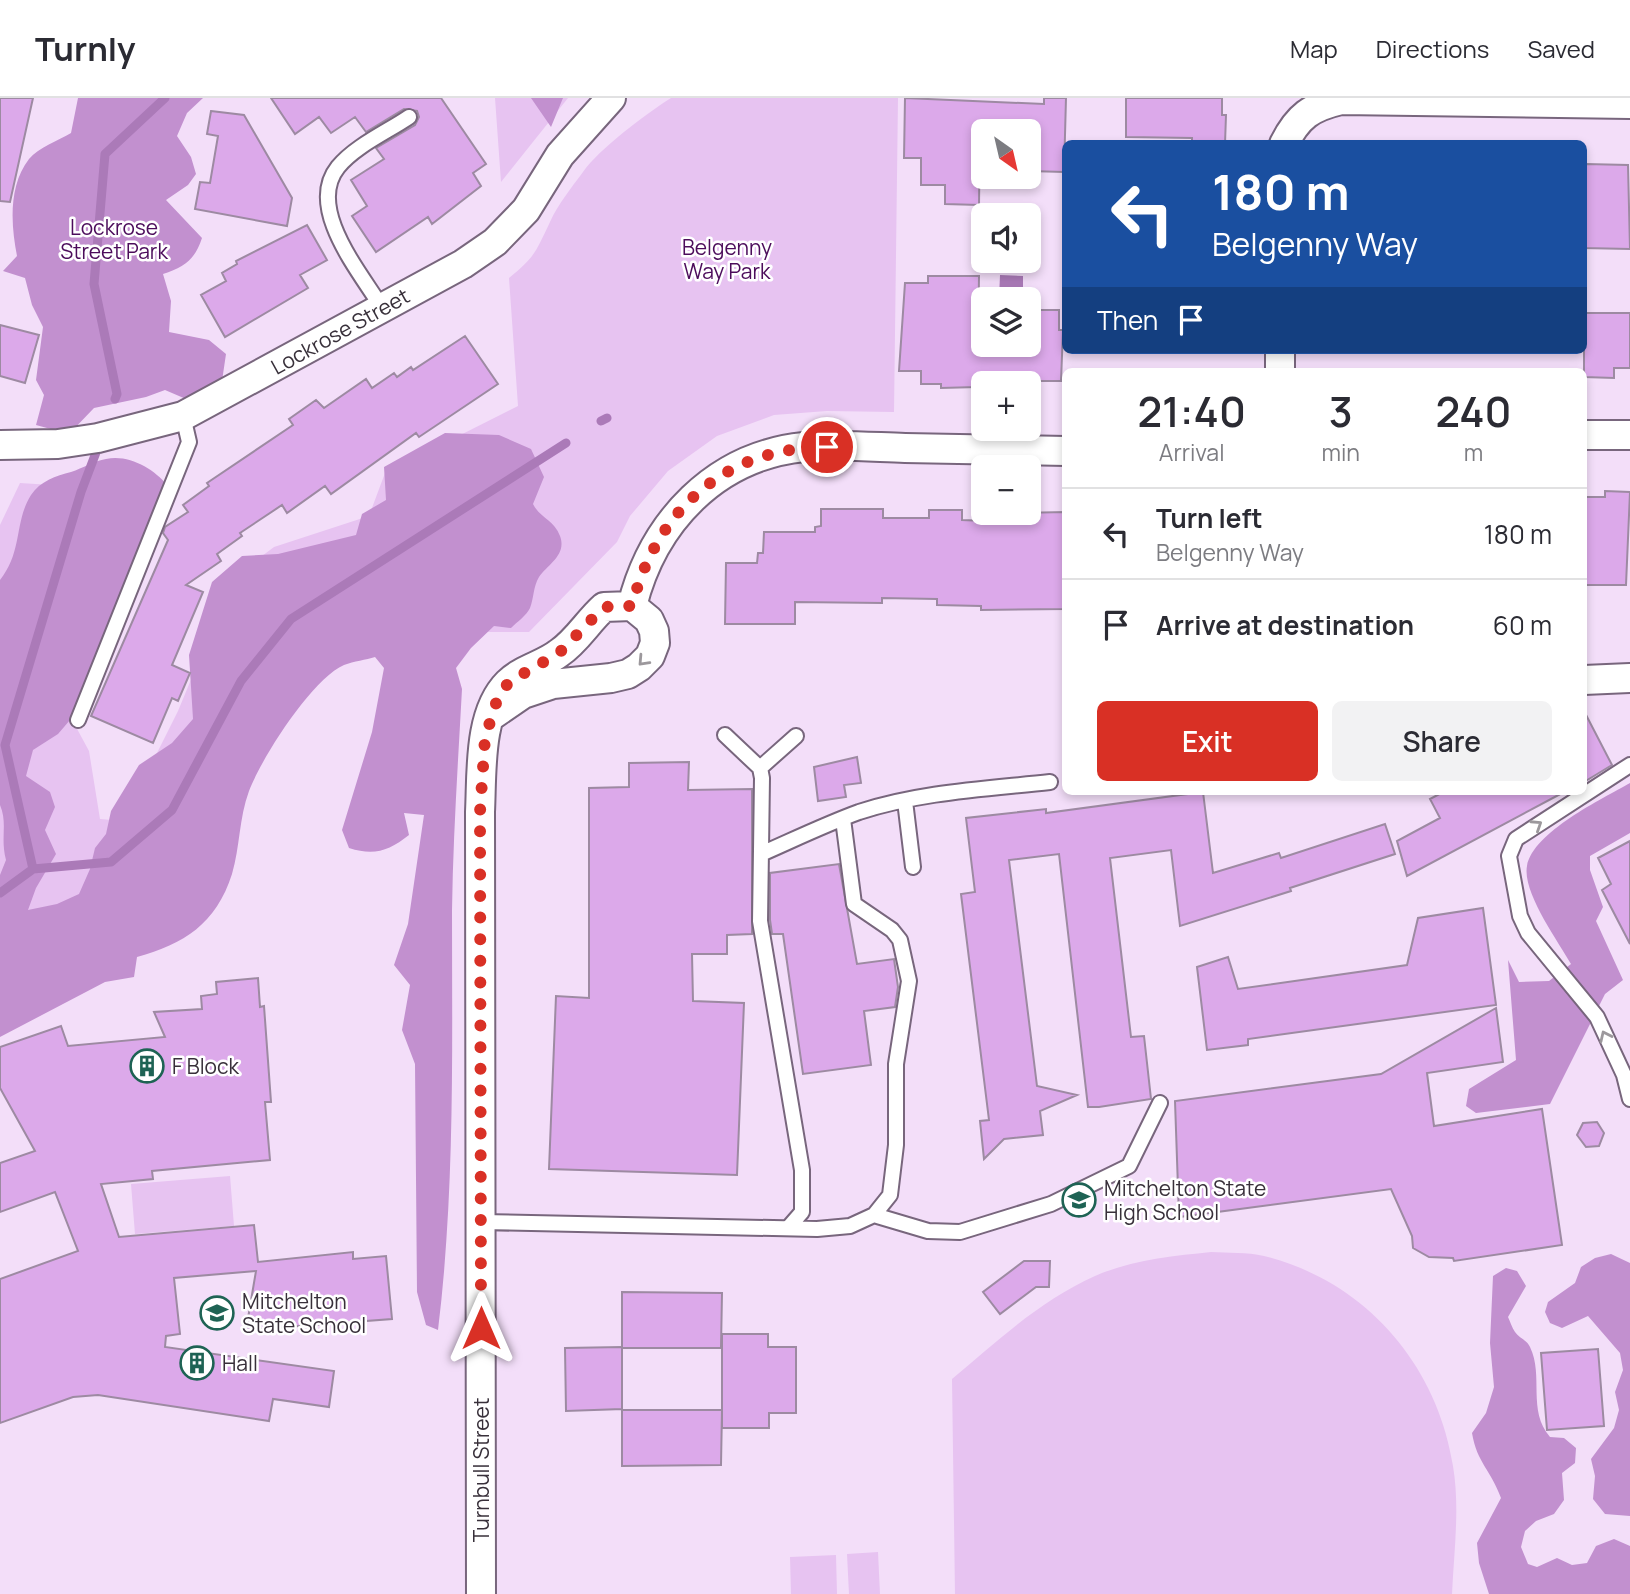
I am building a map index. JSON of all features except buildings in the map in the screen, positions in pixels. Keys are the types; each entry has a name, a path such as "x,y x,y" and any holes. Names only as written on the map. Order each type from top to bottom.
{"street":[{"name":"Lockrose Street","path":"0,445 58,444 98,438 183,416 463,264 495,242 526,210 560,155 611,98"},
{"path":"1286,140 1293,126 1315,106 1341,100 1630,104"},
{"path":"1587,435 1630,435"},
{"path":"491,716 523,694 553,684 611,678 628,674 639,667 650,656 655,642 654,631 649,620 632,606 638,581 657,538 689,499 716,479 757,456 804,447 1062,451"},
{"name":"Turnbull Street","path":"481,1594 480,812 485,738 498,697 509,682 559,653 604,607 632,606"},
{"path":"1587,680 1630,678"}],"lane":[{"path":"382,308 334,229 329,214 329,188 337,168 347,159 409,117"},
{"path":"78,719 189,442 183,416"},
{"path":"725,735 760,768 760,921 802,1170 802,1212 788,1228"},
{"path":"760,768 796,736"},
{"path":"1587,793 1630,765"},
{"path":"761,854 843,819 905,801 944,793 1050,782"},
{"path":"1584,795 1516,839 1509,856 1520,916 1528,933 1597,1017 1624,1075 1630,1099"},
{"path":"905,801 913,867"},
{"path":"480,1222 788,1228 850,1226 874,1215 890,1195 896,1145 896,1064 909,981 900,940 892,930 855,904 843,819"},
{"path":"874,1215 928,1231 960,1232 1051,1204 1129,1166 1160,1103"}],"green space":[{"name":"Lockrose Street Park","path":"78,98 203,98 187,113 177,136 191,157 196,174 188,185 166,200 202,238 188,262 163,274 171,301 169,332 209,340 226,354 222,381 186,399 165,390 146,397 94,408 69,434 36,425 44,395 36,380 43,327 32,305 25,278 3,271 17,256 13,206 17,181 29,159 38,151 71,133"},
{"path":"495,98 568,98 501,182"},
{"path":"531,98 563,98 551,127"},
{"name":"Belgenny Way Park","path":"671,98 898,98 894,412 827,411 774,415 717,436 668,471 630,516 617,542 529,632 435,632 315,643 0,1033 0,525 20,483 67,486 69,714 89,751 100,819 123,821 178,711 233,578 274,547 369,516 385,473 518,406 509,278 534,253 557,209 590,163 624,132"},
{"path":"445,433 499,435 531,449 544,477 533,504 554,526 560,536 561,549 537,581 527,613 511,628 494,626 471,648 456,668 462,689 453,883 450,1173 438,1330 426,1325 417,1292 415,1064 402,1030 410,985 394,965 408,924 424,815 404,813 409,835 395,845 374,852 349,848 342,830 372,732 384,668 375,657 344,665 317,686 289,720 249,791 232,874 217,906 207,919 169,946 137,957 134,977 105,982 0,1037 0,875 6,860 0,805 0,580 12,558 22,516 31,495 54,477 97,461 115,458 140,464 155,473 167,485 158,512 142,542 134,578 76,713 58,734 33,750 26,776 50,792 55,807 45,830 56,854 36,888 28,910 57,904 79,894 90,869 95,848 106,834 111,811 139,765 172,743 193,719 189,655 212,582 242,556 278,554 356,535 362,514 386,500 384,467"},
{"path":"1630,783 1630,833 1590,856 1590,870 1603,907 1596,921 1623,980 1605,994 1550,1104 1476,1113 1466,1106 1469,1089 1516,1060 1508,960 1519,982 1549,981 1571,964 1542,916 1530,889 1527,866 1532,853 1570,818"},
{"path":"230,1176 234,1226 135,1234 131,1184"},
{"path":"1211,1252 1264,1256 1300,1268 1334,1285 1364,1307 1390,1332 1413,1361 1431,1394 1444,1429 1453,1466 1456,1514 1452,1594 955,1594 952,1379 1038,1309 1095,1276 1138,1262"},
{"path":"1611,1254 1630,1263 1630,1516 1605,1514 1593,1499 1595,1476 1591,1459 1614,1428 1619,1410 1615,1392 1623,1370 1620,1353 1588,1316 1562,1328 1550,1323 1545,1312 1548,1302 1575,1283 1581,1267 1595,1258"},
{"path":"1506,1268 1517,1271 1526,1286 1508,1317 1515,1332 1529,1345 1534,1358 1537,1404 1543,1427 1550,1437 1564,1438 1576,1448 1575,1463 1562,1473 1564,1500 1554,1514 1536,1521 1525,1531 1521,1547 1528,1564 1537,1567 1557,1558 1572,1565 1587,1563 1596,1546 1614,1539 1630,1546 1630,1594 1489,1594 1479,1563 1477,1543 1501,1498 1477,1452 1472,1433 1486,1413 1494,1387 1490,1343 1493,1276"},
{"path":"878,1552 880,1594 849,1594 847,1554"},
{"path":"836,1555 837,1594 791,1594 790,1557"}],"shaded area":[{"path":"1000,275 1023,276 1023,287 1000,287"}],"waterway":[{"path":"115,399 117,394 94,284 105,154 165,98"},
{"path":"601,421 607,418"},
{"path":"0,893 33,869 5,745 81,492 100,442"},
{"path":"33,869 111,862 172,810 241,681 291,619 566,443"}],"place":[{"name":"F Block","path":"147,1066"},
{"name":"Mitchelton State High School","path":"1079,1200"},
{"name":"Mitchelton State School","path":"217,1313"},
{"name":"Hall","path":"197,1363"}],"route":[{"path":"481,1328 480,812 485,738 498,697 509,682 559,653 604,607 617,604 632,606 638,581 657,538 689,499 702,489 757,456 804,447 827,447"}]}
